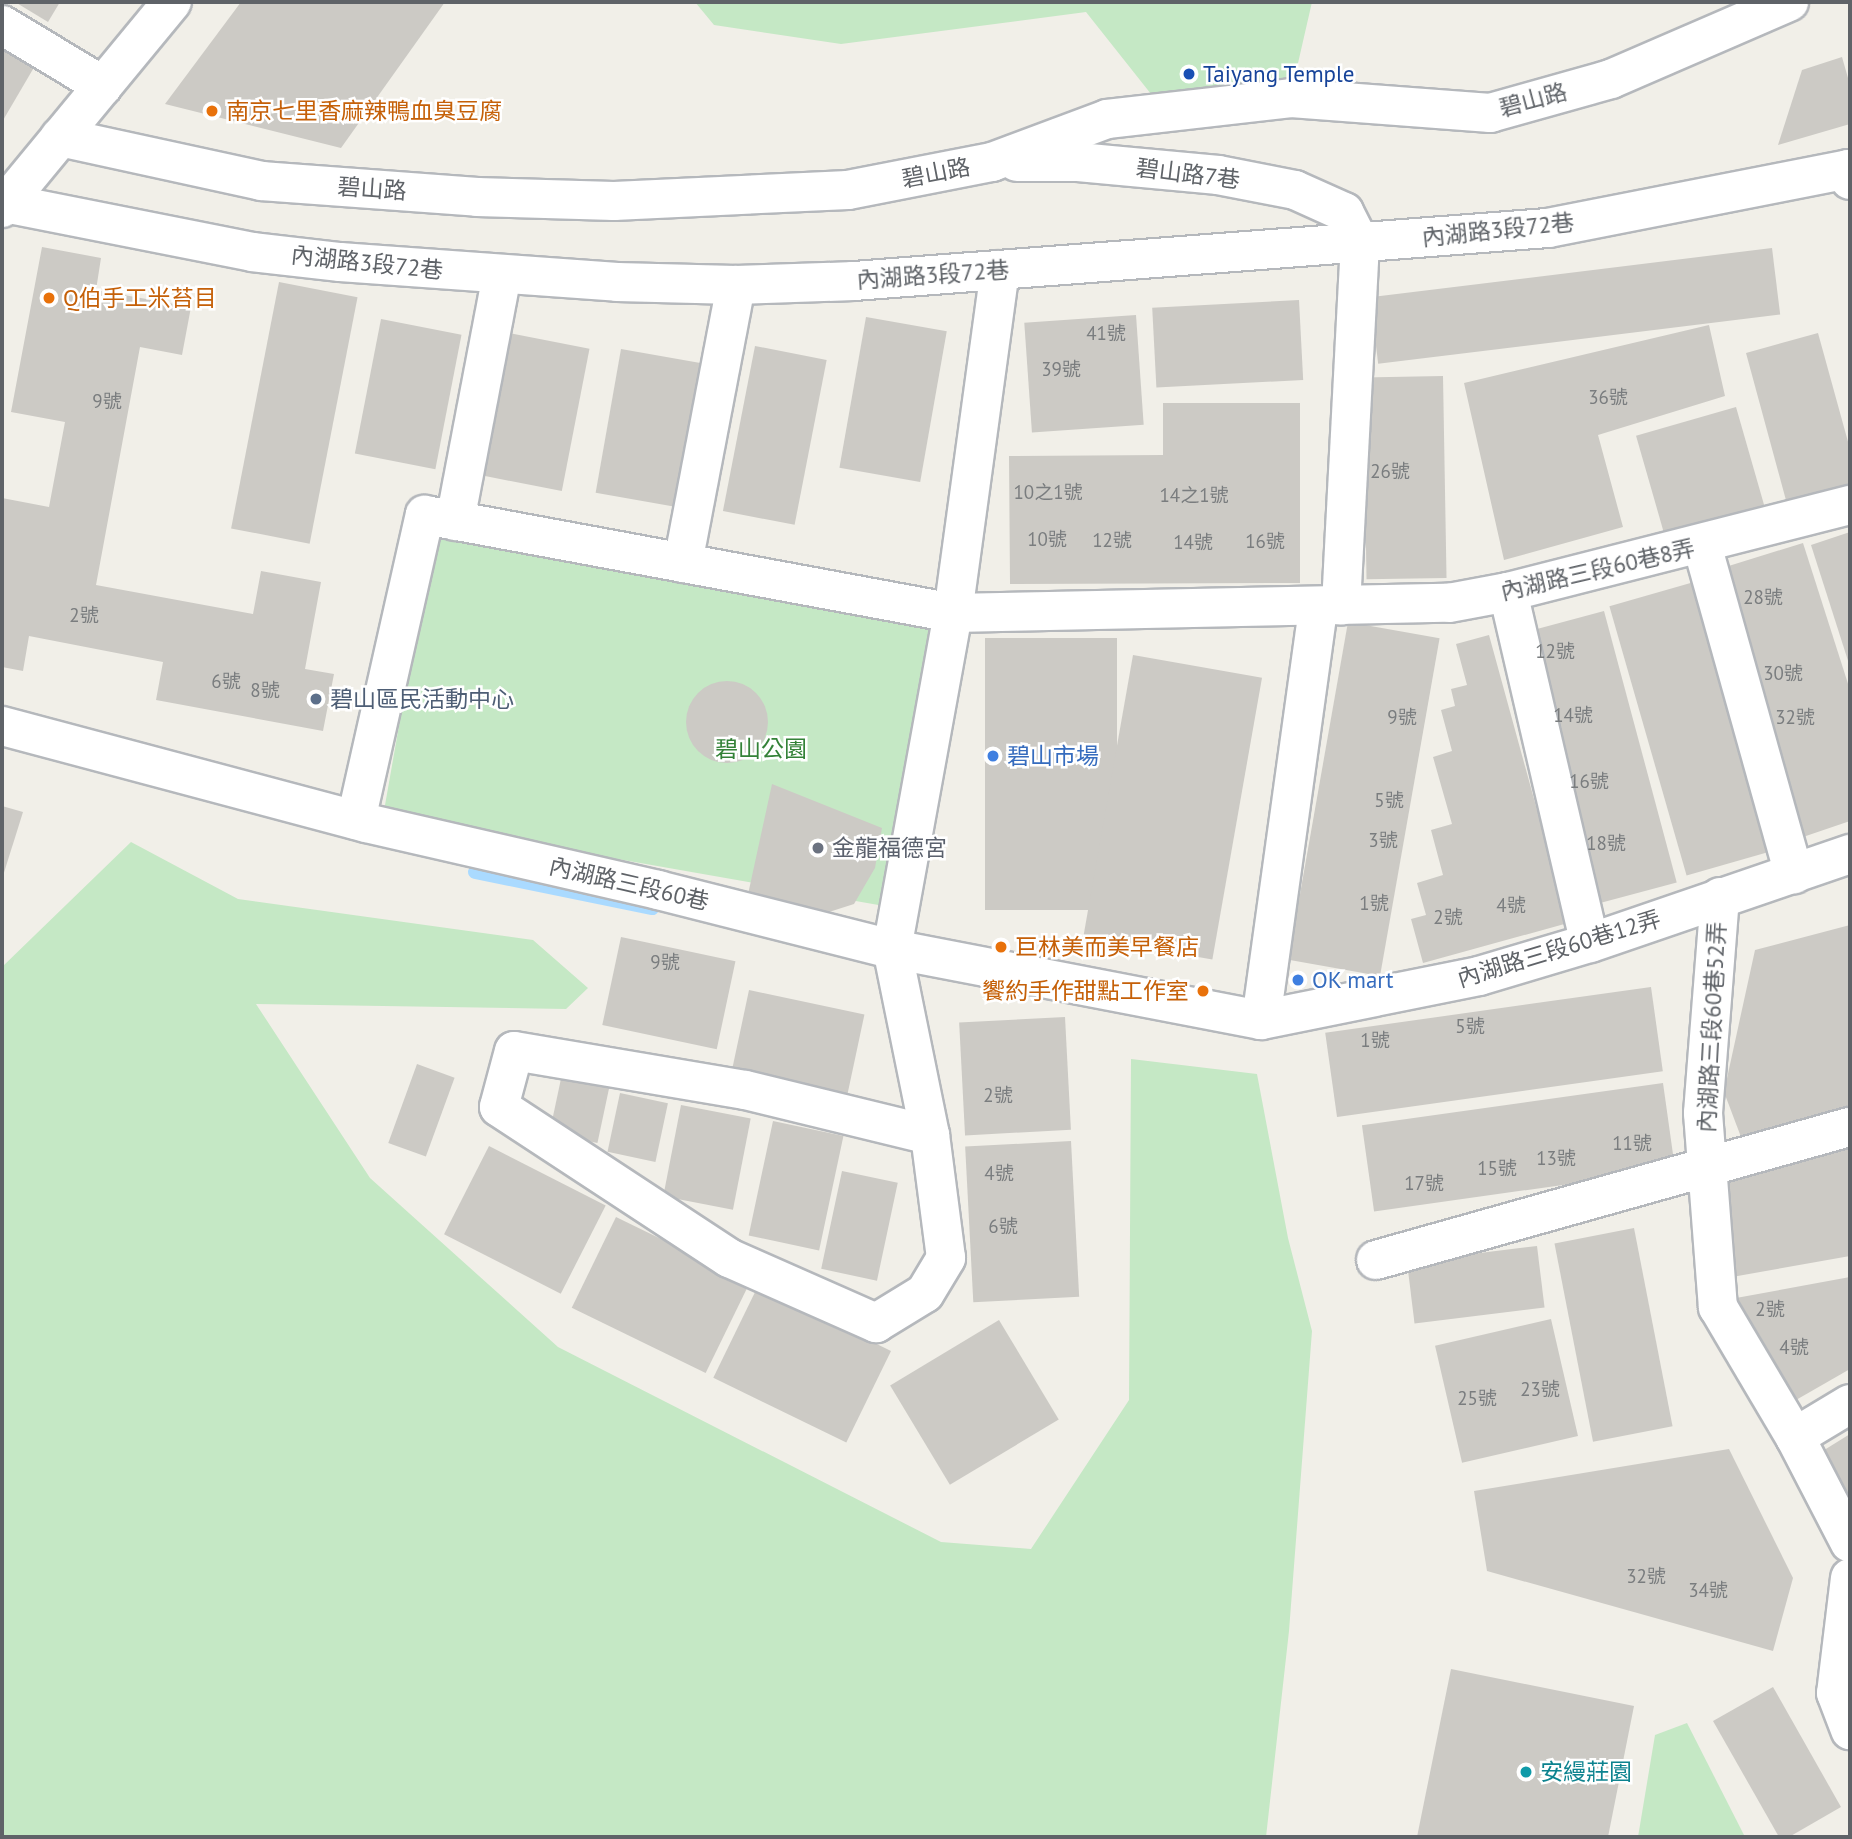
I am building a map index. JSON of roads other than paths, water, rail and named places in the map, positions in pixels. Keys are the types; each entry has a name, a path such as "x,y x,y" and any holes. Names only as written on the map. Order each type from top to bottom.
{"street":[{"path":"3,206 172,2"},
{"name":"碧山路","path":"60,137 261,181 478,197 614,201 848,190 992,162 1107,119 1291,97 1490,113 1611,79 1789,2"},
{"path":"2,25 103,86"},
{"name":"碧山路7巷","path":"992,162 1078,162 1218,175 1295,190 1345,212 1360,243"},
{"name":"內湖路3段72巷","path":"3,206 252,251 417,270 736,285 854,282 1548,228 1848,169 1850,180"},
{"path":"1261,1020 1330,607 1360,243"},
{"path":"930,1135 744,1090 513,1051 499,1107 729,1258 876,1323 925,1293 946,1258 930,1135 892,949 953,613 1000,270"},
{"path":"455,521 502,275"},
{"path":"683,563 736,285"},
{"name":"內湖路三段60巷8弄","path":"356,820 425,515 953,613 1449,603 1507,592 1702,545 1850,505"},
{"path":"1702,545 1794,874"},
{"path":"1507,592 1590,943"},
{"name":"內湖路三段60巷","path":"2,726 356,820 658,890 892,949 1261,1020"},
{"name":"內湖路三段60巷12弄","path":"1261,1020 1479,976 1590,943 1850,854"},
{"name":"內湖路三段60巷52弄","path":"1720,897 1703,1114 1718,1307 1794,1437 1850,1543"},
{"path":"1376,1260 1850,1127"},
{"path":"1794,1437 1850,1404"},
{"path":"1850,1578 1836,1693 1850,1730"}],"waterway":[{"path":"475,872 652,908"}],"place":[{"name":"Taiyang Temple","path":"1189,74"},
{"name":"南京七里香麻辣鴨血臭豆腐","path":"212,111"},
{"name":"Q伯手工米苔目","path":"49,298"},
{"name":"碧山區民活動中心","path":"316,699"},
{"name":"碧山市場","path":"993,756"},
{"name":"金龍福德宮","path":"818,848"},
{"name":"巨林美而美早餐店","path":"1001,947"},
{"name":"OK mart","path":"1298,980"},
{"name":"饗約手作甜點工作室","path":"1203,991"},
{"name":"安縵莊園","path":"1526,1772"}],"park label":[{"name":"碧山公園","path":"761,749"}]}
